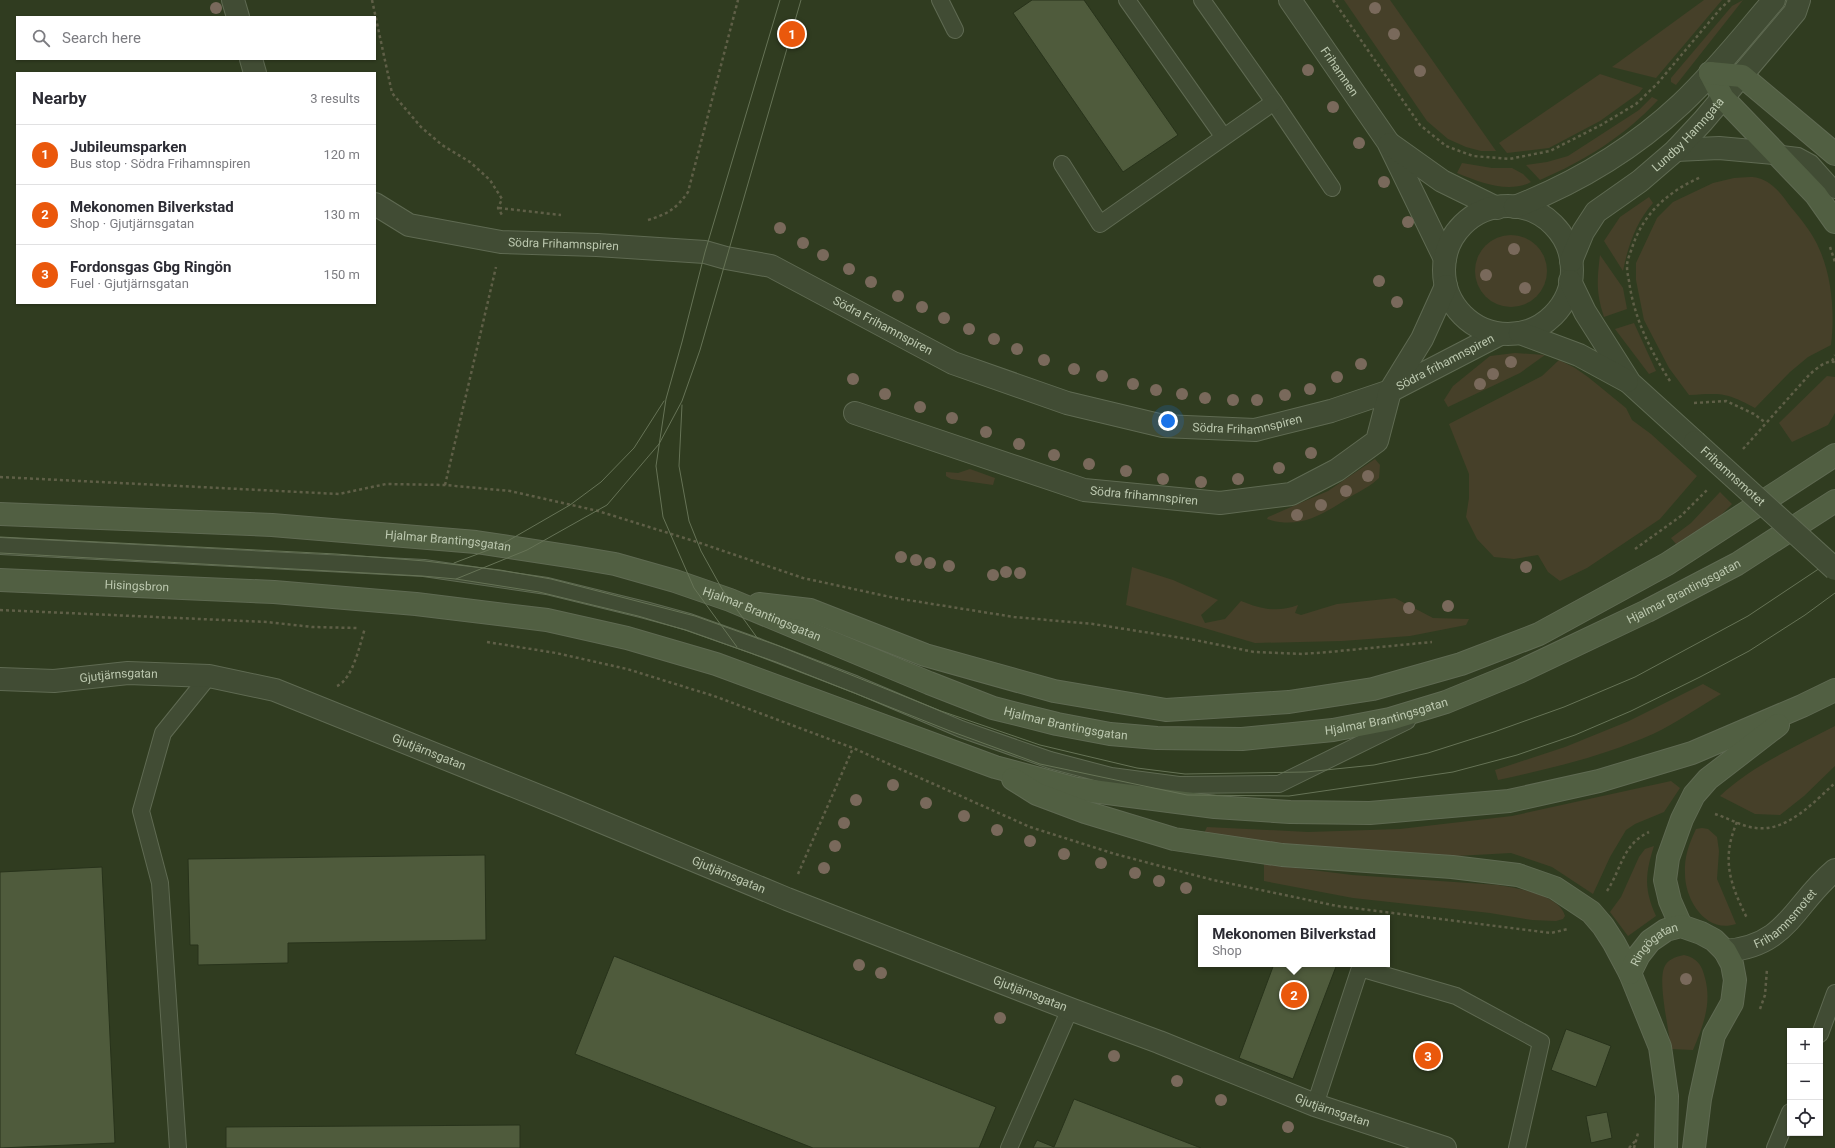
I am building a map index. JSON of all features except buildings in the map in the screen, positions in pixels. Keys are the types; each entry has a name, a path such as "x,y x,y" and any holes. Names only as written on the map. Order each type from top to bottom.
{"main road":[{"path":"1710,73 1742,76 1835,154"},
{"path":"1710,73 1722,98 1816,195 1835,222"},
{"path":"1815,469 1835,438"},
{"path":"734,602 810,610 925,655 1054,691 1166,710 1289,702 1373,689 1461,664 1540,634 1667,564 1835,455"},
{"name":"Hjalmar Brantingsgatan","path":"0,514 272,525 476,542 615,564 674,581 734,602 993,708 1057,724 1110,734 1157,738 1242,739 1334,730 1390,719 1446,702 1519,672 1647,611 1737,564 1835,501"},
{"name":"Hisingsbron","path":"0,580 274,592 416,604 547,620 627,638 716,664 995,767"},
{"path":"995,767 1077,789 1215,807 1290,812 1370,813 1509,801 1598,781 1692,753 1802,706 1835,690"},
{"path":"1681,926 1670,901 1665,880 1668,858 1675,836 1694,795 1708,779 1802,706"},
{"path":"995,767 1037,794 1085,812 1174,840 1282,855 1452,867 1518,875 1555,888 1591,912 1614,943 1630,974"},
{"name":"Ringögatan","path":"1666,1148 1667,1096 1660,1047 1630,974 1639,955 1650,940 1666,930 1681,926 1701,933 1714,940 1725,951 1732,964 1735,980 1732,1003 1714,1035 1700,1099 1694,1148"}],"street":[{"path":"233,0 238,16"},
{"name":"Frihamnen","path":"1290,0 1388,142 1445,259"},
{"path":"1506,208 1539,214 1552,224 1558,230 1567,245 1571,271 1564,299 1553,315 1538,326 1510,333 1482,329 1466,318 1454,304 1446,286 1445,259 1452,241 1463,225 1478,214 1506,208 1547,195 1588,173 1641,137 1681,104 1774,0"},
{"name":"Lundby Hamngata","path":"1571,271 1583,232 1596,212 1640,181 1676,150 1742,76 1795,12 1799,0"},
{"path":"251,60 255,72"},
{"name":"Frihamnen","path":"1388,142 1442,181 1506,208"},
{"path":"1676,150 1719,148 1774,153"},
{"name":"Södra Frihamnspiren","path":"376,205 409,225 500,242 596,245 705,252 726,258 771,266 953,363 1067,403 1163,426 1255,430 1331,412 1390,391"},
{"name":"Frihamnsmotet","path":"1571,271 1585,312 1630,383"},
{"name":"Södra frihamnspiren","path":"855,413 1084,490 1220,503 1291,494 1337,470 1378,441 1390,391 1422,339 1446,286"},
{"name":"Frihamnsmotet","path":"1510,333 1579,355 1630,383 1835,569"},
{"name":"Södra frihamnspiren","path":"1390,391 1510,333"},
{"name":"Gjutjärnsgatan","path":"0,679 54,681 128,673 209,676 275,690 561,805 787,899 1159,1042 1315,1105 1445,1148"},
{"name":"Frihamnsmotet","path":"1725,951 1743,950 1771,938 1783,928 1809,894 1835,870"}],"lane":[{"path":"940,0 955,30"},
{"path":"1126,0 1223,136"},
{"path":"1202,0 1274,102 1332,188"},
{"path":"1062,164 1100,224 1223,136 1274,102"},
{"path":"1774,153 1798,156 1811,163 1835,190"},
{"path":"0,546 424,568 547,586 689,622 855,684 961,729 1050,760 1111,776 1179,785 1279,784 1446,702"},
{"path":"178,1148 160,884 141,811 163,733 209,676"},
{"path":"961,729 995,767"},
{"path":"1315,1105 1360,968 1456,996 1541,1042 1516,1148"},
{"path":"1822,1028 1835,993"},
{"path":"1009,1148 1070,1009"},
{"path":"1775,1148 1787,1119"}],"path":[{"path":"645,221 663,216 678,206 688,192 738,0"},
{"path":"1333,0 1420,125 1446,146 1473,156 1509,159 1550,151 1601,125 1636,104 1657,84 1721,8 1730,0"},
{"path":"1674,387 1653,353 1636,314 1627,265 1635,240 1648,215 1666,196 1685,184 1703,176"},
{"path":"498,208 566,216"},
{"path":"1835,355 1832,361 1835,362"},
{"path":"1687,404 1726,402 1754,414 1766,423"},
{"path":"0,477 339,494 386,484 444,485 510,491 598,511 669,532 803,578 903,600 1014,616 1093,624 1195,640 1254,652 1295,654 1435,642"},
{"path":"1630,552 1656,535"},
{"path":"0,610 267,622 312,627 372,628"},
{"path":"331,688 341,684 352,669 365,628"},
{"path":"485,642 556,653 627,669 714,696 853,748 1030,827 1115,854 1213,880 1338,906 1551,933 1565,930 1576,925 1591,912 1609,890 1628,848 1638,837 1651,831"},
{"path":"787,899 853,748"},
{"path":"1709,815 1716,814 1756,828 1773,828 1785,824 1835,783"},
{"path":"1565,930 1572,934"},
{"path":"1634,1148 1640,1126"},
{"path":"1629,1148 1636,1140"}],"shaded area":[{"path":"1344,0 1390,0 1496,151 1481,151 1466,147 1448,139 1427,121"},
{"path":"1704,0 1722,0 1656,78 1612,67"},
{"path":"1743,0 1676,85 1671,82 1671,78 1732,6"},
{"path":"1600,74 1643,88 1639,93 1600,121 1549,148 1507,153 1499,143"},
{"path":"1652,97 1658,100 1632,125 1588,156 1572,165 1540,180 1526,165 1547,162 1568,156 1639,110"},
{"path":"1462,163 1492,168 1512,168 1523,174 1531,182 1513,187 1504,187 1484,183 1457,173"},
{"path":"1734,178 1758,178 1773,186 1780,193 1805,224 1817,244 1826,268 1831,294 1833,320 1831,345 1808,357 1790,372 1755,408 1730,396 1716,394 1689,395 1669,368 1644,320 1636,280 1636,263 1657,218 1673,202 1713,183"},
{"path":"1649,197 1653,203 1637,226 1627,252 1623,271 1604,241 1620,217"},
{"path":"1511,235 1531,241 1541,251 1547,271 1541,291 1531,301 1511,307 1491,301 1481,291 1475,271 1481,251 1491,241"},
{"path":"1600,255 1623,288 1627,309 1604,317 1598,286"},
{"path":"1634,323 1656,371 1649,374 1615,329"},
{"path":"1515,353 1545,355 1520,373 1448,407 1444,400 1453,386 1490,356"},
{"path":"1559,360 1588,377 1626,408 1632,420 1651,434 1697,476 1660,519 1587,568 1560,581 1548,572 1538,555 1514,559 1494,557 1477,539 1466,517 1469,498 1469,474 1449,424 1542,376"},
{"path":"1827,376 1835,377 1835,413 1828,425 1792,442 1779,423"},
{"path":"1375,459 1380,465 1379,478 1369,486 1321,514 1290,523 1267,519 1268,517 1328,491"},
{"path":"970,469 995,478 993,485 951,479 946,476 946,472 958,473"},
{"path":"1720,492 1732,504 1720,516 1676,544 1671,538 1691,523"},
{"path":"1132,567 1173,580 1218,600 1201,615 1205,623 1225,619 1241,601 1269,609 1283,609 1298,605 1295,613 1301,615 1337,604 1395,598 1433,618 1469,619 1466,625 1410,636 1342,641 1255,643 1126,605"},
{"path":"1703,684 1721,694 1662,730 1634,742 1595,755 1498,780 1495,770 1565,747 1629,721"},
{"path":"1835,726 1835,766 1804,796 1780,815 1755,814 1720,796 1760,766"},
{"path":"1671,781 1680,788 1664,812 1635,824 1626,830 1610,857 1593,894 1552,867 1511,853 1438,857 1264,844 1204,833 1207,827 1308,832 1400,829 1512,816"},
{"path":"1696,829 1708,829 1717,837 1719,851 1717,879 1736,924 1725,926 1715,924 1707,919 1693,904 1689,894 1685,874 1686,856"},
{"path":"1654,846 1647,881 1649,898 1656,916 1628,936 1610,912 1621,897 1639,857 1645,849"},
{"path":"1264,864 1352,875 1506,886 1547,898 1561,909 1565,916 1563,919 1556,921 1532,920 1490,913 1353,898 1264,881"},
{"path":"1684,955 1696,960 1704,973 1707,988 1707,1006 1703,1024 1693,1050 1671,1049 1663,995 1662,975 1665,965 1672,959"}],"tram line":[{"path":"737,647 694,588 663,517 656,466 666,399 705,252 780,0"},
{"path":"456,579 527,550 607,505 659,444 682,401 700,350 801,0"},
{"path":"454,563 499,546 570,505 601,482 634,448 664,401"},
{"path":"682,405 679,466 689,521 701,551 722,589 758,639"},
{"path":"0,537 336,554 425,561 500,570 551,579 695,616 779,646 941,711 1040,745 1137,768 1185,774 1306,772 1374,765 1428,753 1494,732 1564,707 1635,677 1748,616 1835,558"},
{"path":"0,553 422,576 456,579 539,592 638,616 685,630 776,662 950,731 1040,764 1187,795 1289,796 1453,772 1517,755 1575,735 1631,711 1700,677 1749,651 1805,615 1835,593"}],"place":[{"name":"Jubileumsparken","path":"792,34"},
{"name":"Mekonomen Bilverkstad","path":"1294,995"},
{"name":"Fordonsgas Gbg Ringön","path":"1428,1056"}]}
